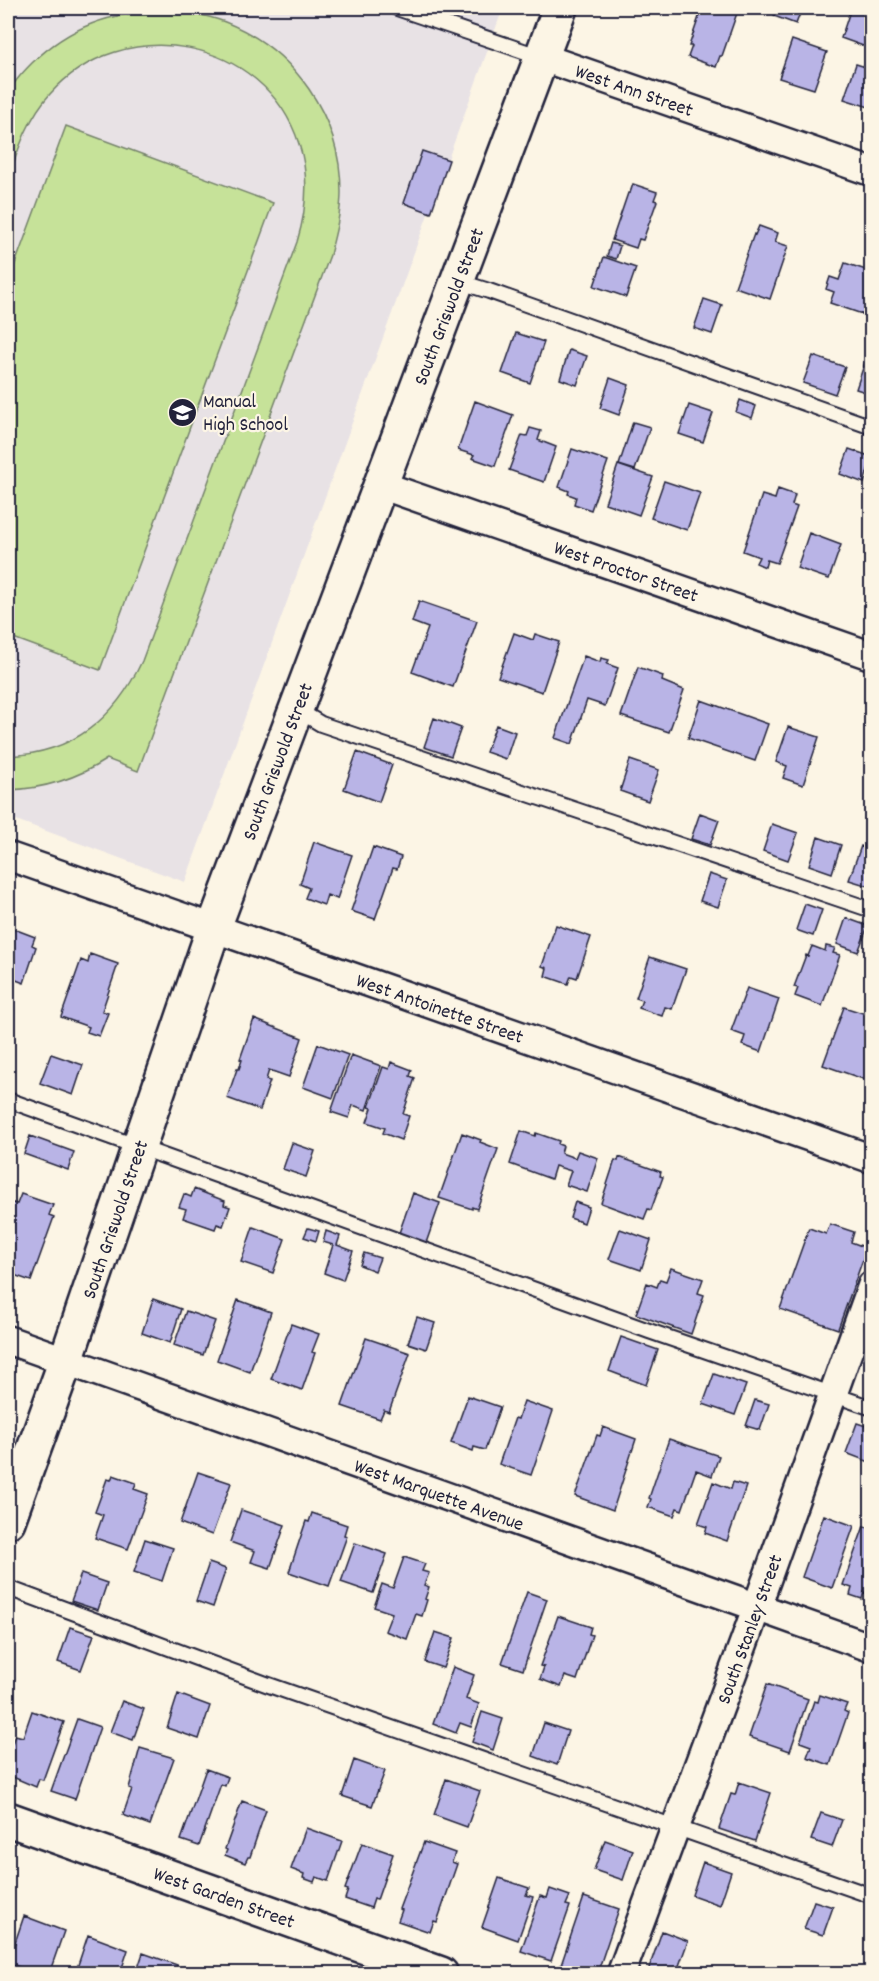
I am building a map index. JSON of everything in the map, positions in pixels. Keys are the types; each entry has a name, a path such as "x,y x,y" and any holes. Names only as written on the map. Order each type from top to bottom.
{"street":[{"name":"South Griswold Street","path":"8,1521 66,1360 213,930 560,8"},
{"name":"West Ann Street","path":"541,57 872,172"},
{"name":"West Proctor Street","path":"381,485 872,656"},
{"name":"West Antoinette Street","path":"8,856 213,930 872,1159"},
{"name":"South Stanley Street","path":"621,1974 872,1285"},
{"name":"West Marquette Avenue","path":"8,1340 872,1648"},
{"name":"West Garden Street","path":"8,1819 441,1974"}],"lane":[{"name":"West Ann Street","path":"397,8 541,57"},
{"path":"457,281 872,427"},
{"path":"296,709 321,724 872,910"},
{"path":"8,1100 638,1327 872,1408"},
{"path":"8,1588 266,1684 872,1896"}],"shaded area":[{"name":"Manual High School","path":"8,8 503,8 185,882 8,817"}],"green space":[{"path":"162,10 202,15 225,22 250,34 272,49 292,68 309,89 333,138 339,164 341,192 337,224 330,255 138,771 107,759 59,782 34,788 8,790 8,756 53,748 89,729 119,700 142,661 297,242 303,217 306,193 305,169 299,144 281,108 256,80 224,60 189,48 151,46 114,52 80,68 42,103 25,135 8,179 8,97 16,80 46,50 76,31 108,18"},
{"path":"66,126 273,203 100,670 8,636 8,283"}],"building":[{"path":"702,8 721,8 737,13 716,67 688,57 692,46 689,46"},
{"path":"777,8 802,8 796,24 774,16"},
{"path":"851,8 872,9 872,30 866,47 841,38"},
{"path":"792,40 827,52 814,89 779,78"},
{"path":"856,64 872,69 872,108 844,99"},
{"path":"422,151 449,160 431,213 404,203"},
{"path":"633,184 657,192 654,200 657,201 643,240 639,239 636,248 612,240"},
{"path":"759,226 778,233 775,242 788,246 770,299 735,287"},
{"path":"611,243 620,246 616,259 607,256"},
{"path":"604,257 636,268 626,297 594,286"},
{"path":"845,263 872,272 872,296 865,315 830,303 834,292 826,289 830,277 839,280"},
{"path":"704,299 722,305 712,334 694,328"},
{"path":"516,333 544,342 530,383 502,373"},
{"path":"569,350 587,356 577,385 560,379"},
{"path":"813,356 845,367 835,394 803,383"},
{"path":"866,359 872,361 872,394 856,389"},
{"path":"610,378 629,385 619,415 600,408"},
{"path":"740,400 756,406 752,418 736,412"},
{"path":"475,401 513,415 495,466 458,450"},
{"path":"689,405 713,413 703,442 679,434"},
{"path":"633,422 650,427 635,470 619,465"},
{"path":"530,428 541,431 538,440 556,447 544,482 509,470 522,435 527,436"},
{"path":"572,449 608,461 591,510 574,504 576,497 559,487"},
{"path":"849,449 872,457 864,483 840,474"},
{"path":"618,465 653,477 639,515 605,503"},
{"path":"664,481 700,493 687,530 651,518"},
{"path":"778,489 795,495 792,505 797,507 777,563 767,560 765,567 756,563 759,557 743,551 762,495 775,499"},
{"path":"809,533 841,545 829,579 797,568"},
{"path":"419,601 477,621 453,687 412,672 428,628 412,622"},
{"path":"514,633 533,640 535,634 559,642 542,692 498,677"},
{"path":"584,656 600,662 601,658 609,660 607,664 618,668 605,706 587,700 572,744 555,738"},
{"path":"638,667 663,676 662,681 684,690 669,732 621,716"},
{"path":"701,700 768,724 755,761 688,738"},
{"path":"434,718 461,728 451,756 424,747"},
{"path":"496,725 515,732 506,759 486,752"},
{"path":"788,727 819,737 803,785 783,778 787,766 776,762"},
{"path":"357,752 392,765 379,802 344,789"},
{"path":"630,760 659,770 648,801 620,791"},
{"path":"700,813 719,820 710,845 691,839"},
{"path":"772,824 798,833 788,860 763,851"},
{"path":"818,837 841,845 832,873 809,865"},
{"path":"314,842 352,855 337,899 327,895 324,905 305,898 309,888 300,884"},
{"path":"861,846 872,850 872,887 849,880"},
{"path":"373,847 401,857 397,869 393,868 375,919 351,911"},
{"path":"709,874 727,880 718,907 700,901"},
{"path":"805,904 822,910 813,936 796,930"},
{"path":"846,918 868,926 858,952 837,944"},
{"path":"556,925 591,937 577,978 571,976 568,984 545,976 547,968 542,966"},
{"path":"14,929 35,937 32,945 36,947 24,983 8,977 8,937 10,938"},
{"path":"812,946 825,951 826,946 835,948 833,953 840,955 822,1006 795,996 798,988 794,987 806,955 808,956"},
{"path":"90,954 118,964 102,1011 108,1013 99,1036 87,1032 89,1027 61,1017 81,960 88,963"},
{"path":"650,957 686,969 672,1009 665,1007 662,1016 639,1008 642,1000 636,998"},
{"path":"747,988 779,999 761,1052 742,1045 745,1036 731,1031"},
{"path":"844,1007 872,1016 872,1065 866,1080 823,1065"},
{"path":"254,1019 302,1038 289,1077 269,1070 266,1080 270,1081 260,1110 227,1098 237,1069 239,1069 242,1060 240,1059"},
{"path":"318,1044 348,1055 333,1098 303,1087"},
{"path":"51,1054 83,1065 73,1095 40,1083"},
{"path":"351,1055 381,1066 366,1110 353,1105 349,1118 331,1112"},
{"path":"391,1062 412,1070 410,1076 415,1078 403,1114 409,1116 401,1140 383,1133 385,1128 367,1122 372,1108 369,1107 383,1067 389,1069"},
{"path":"521,1131 535,1136 536,1133 559,1141 558,1144 563,1146 561,1153 575,1158 578,1151 598,1158 587,1192 566,1185 571,1171 555,1166 551,1179 510,1164"},
{"path":"462,1133 498,1149 477,1209 439,1198"},
{"path":"30,1136 74,1152 68,1170 24,1154"},
{"path":"292,1143 315,1151 306,1177 283,1169"},
{"path":"619,1157 661,1172 660,1176 663,1177 651,1210 648,1209 644,1219 601,1203 615,1160 618,1161"},
{"path":"194,1189 225,1201 224,1205 230,1207 223,1226 217,1224 215,1229 183,1218 186,1209 179,1207 184,1194 191,1197"},
{"path":"413,1193 440,1203 426,1243 399,1233"},
{"path":"21,1194 53,1205 49,1215 54,1217 31,1281 8,1273 8,1218 13,1203 17,1204"},
{"path":"575,1202 589,1207 584,1223 570,1218"},
{"path":"830,1224 854,1232 851,1242 867,1248 838,1329 780,1309 809,1228 826,1234"},
{"path":"253,1227 285,1239 273,1273 241,1262"},
{"path":"308,1228 319,1231 316,1241 304,1237"},
{"path":"620,1229 651,1240 641,1270 609,1259"},
{"path":"326,1231 340,1236 337,1245 353,1251 343,1280 324,1273 333,1245 323,1242"},
{"path":"364,1253 380,1258 375,1271 360,1265"},
{"path":"671,1268 703,1279 698,1293 704,1295 691,1334 636,1314 647,1283 657,1287 660,1279 666,1281"},
{"path":"153,1299 181,1309 170,1343 142,1333"},
{"path":"238,1300 271,1312 250,1372 217,1360"},
{"path":"186,1311 215,1321 203,1355 174,1345"},
{"path":"417,1317 435,1323 426,1349 408,1343"},
{"path":"291,1324 319,1334 302,1390 271,1379"},
{"path":"621,1337 658,1350 646,1385 609,1371"},
{"path":"366,1338 410,1353 389,1412 384,1410 380,1419 342,1406"},
{"path":"714,1374 746,1385 735,1415 703,1404"},
{"path":"468,1396 500,1407 485,1450 474,1447 473,1451 451,1443"},
{"path":"755,1400 769,1404 760,1430 746,1426"},
{"path":"524,1401 553,1411 531,1475 499,1464 515,1418 518,1419"},
{"path":"857,1423 872,1428 872,1463 846,1453"},
{"path":"603,1427 636,1439 613,1510 575,1496 597,1435 600,1436"},
{"path":"669,1439 719,1456 712,1476 696,1470 682,1510 677,1508 674,1516 648,1507"},
{"path":"198,1472 231,1483 212,1535 180,1523"},
{"path":"113,1475 136,1483 134,1489 148,1494 128,1549 95,1538 103,1515 95,1512 107,1479 111,1480"},
{"path":"713,1482 731,1489 733,1482 746,1486 727,1541 705,1533 707,1527 698,1524"},
{"path":"241,1510 285,1525 270,1568 251,1562 255,1551 230,1542"},
{"path":"312,1513 347,1525 344,1535 347,1536 329,1586 289,1572 306,1521 309,1522"},
{"path":"824,1515 854,1526 832,1588 802,1577"},
{"path":"864,1526 872,1529 872,1595 864,1592 862,1599 850,1595 852,1588 843,1585"},
{"path":"145,1539 173,1548 162,1581 134,1572"},
{"path":"355,1543 387,1554 373,1593 341,1582"},
{"path":"404,1557 425,1564 422,1571 429,1573 424,1585 429,1587 422,1616 416,1614 407,1639 385,1631 392,1613 374,1607 382,1584 393,1588"},
{"path":"209,1563 226,1569 213,1607 196,1601"},
{"path":"81,1574 107,1583 98,1610 71,1601"},
{"path":"527,1592 547,1599 523,1670 502,1663"},
{"path":"558,1616 591,1627 589,1634 592,1635 577,1680 565,1676 561,1687 540,1679 544,1667 540,1666"},
{"path":"70,1627 94,1635 81,1670 58,1662"},
{"path":"435,1632 454,1638 443,1668 425,1662"},
{"path":"453,1667 474,1675 466,1699 479,1704 471,1727 460,1723 456,1733 433,1724"},
{"path":"767,1684 808,1699 790,1751 749,1737"},
{"path":"178,1694 210,1706 199,1739 167,1728"},
{"path":"820,1695 847,1704 844,1711 848,1713 830,1765 807,1757 811,1746 800,1742 814,1701 818,1702"},
{"path":"122,1701 144,1709 133,1740 110,1732"},
{"path":"32,1711 64,1722 43,1780 39,1779 36,1787 8,1775 8,1755 15,1735 23,1737"},
{"path":"482,1712 503,1719 493,1750 472,1742"},
{"path":"77,1719 100,1727 75,1799 51,1791"},
{"path":"544,1723 568,1731 557,1765 533,1756"},
{"path":"872,1745 872,1770 864,1767"},
{"path":"140,1748 174,1758 150,1825 123,1815 132,1789 129,1788"},
{"path":"354,1760 385,1771 372,1806 342,1796"},
{"path":"206,1769 228,1777 225,1786 221,1784 199,1846 181,1840"},
{"path":"446,1779 480,1791 467,1827 434,1815"},
{"path":"739,1782 771,1793 755,1841 719,1829 731,1794 735,1795"},
{"path":"242,1801 266,1810 250,1857 245,1863 225,1855 227,1850 225,1849"},
{"path":"821,1813 842,1820 832,1847 811,1840"},
{"path":"306,1828 342,1841 328,1881 316,1877 314,1882 303,1878 304,1874 291,1869"},
{"path":"605,1840 633,1850 623,1880 594,1870"},
{"path":"424,1842 455,1853 452,1862 457,1864 437,1922 434,1921 430,1932 398,1921 402,1910 399,1909"},
{"path":"362,1843 393,1854 377,1900 374,1899 371,1908 345,1899 348,1890 345,1889"},
{"path":"703,1862 731,1872 720,1905 692,1895"},
{"path":"499,1878 529,1888 526,1895 533,1897 518,1940 482,1927"},
{"path":"550,1889 570,1896 566,1905 570,1906 551,1961 521,1951 540,1896 547,1898"},
{"path":"584,1897 619,1909 597,1974 584,1970 583,1973 561,1965"},
{"path":"814,1901 833,1907 823,1935 804,1929"},
{"path":"24,1916 64,1931 49,1974 39,1974 8,1963"},
{"path":"662,1931 688,1941 676,1974 647,1974"},
{"path":"88,1935 128,1950 120,1974 92,1974 77,1968"},
{"path":"143,1953 177,1965 175,1971 178,1974 136,1974"}],"place":[{"name":"Manual High School","path":"182,412"}]}
